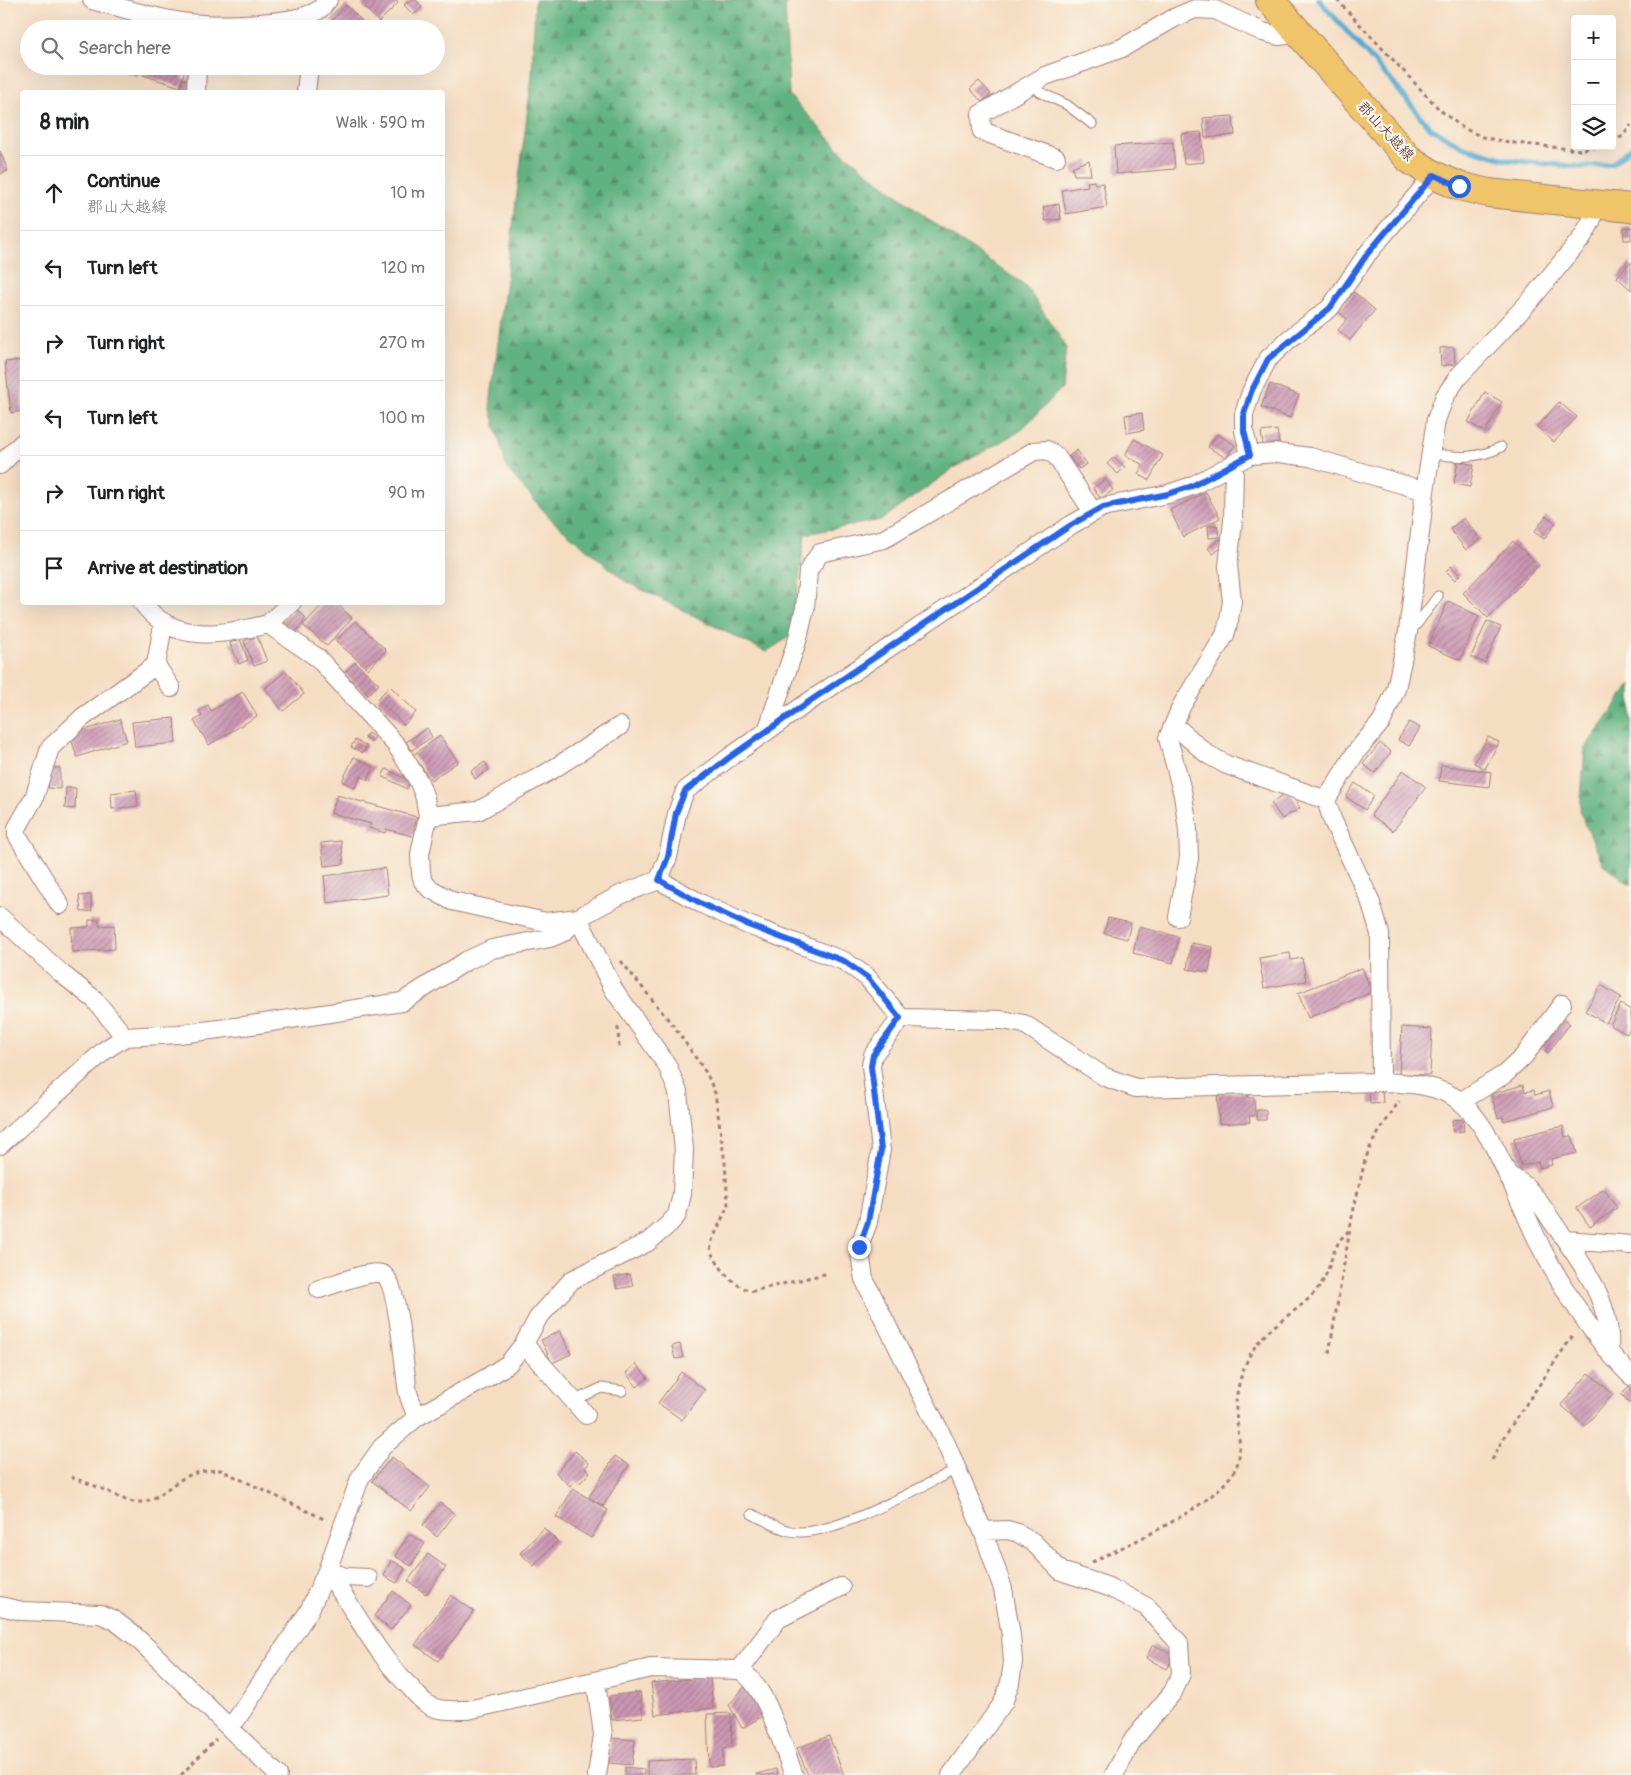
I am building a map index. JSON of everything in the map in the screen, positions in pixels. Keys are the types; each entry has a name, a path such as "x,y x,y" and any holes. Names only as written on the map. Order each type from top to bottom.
{"main road":[{"name":"郡山大越線","path":"1270,0 1409,159 1434,175 1459,186 1489,193 1631,208"}],"street":[{"path":"92,0 167,20"},
{"path":"314,20 328,0"},
{"path":"1056,158 982,131 981,114 1031,82 1122,48 1176,17 1195,9 1215,10 1263,32 1279,36 1299,34"},
{"path":"196,90 197,75"},
{"path":"306,90 308,75"},
{"path":"1250,455 1244,431 1244,414 1251,392 1268,359 1330,308 1368,253 1434,175"},
{"path":"1380,1082 1380,934 1370,900 1332,819 1326,800 1356,752 1382,721 1396,689 1408,632 1425,491 1436,420 1446,396 1454,383 1530,302 1581,239 1591,222 1596,204"},
{"path":"0,465 20,445"},
{"path":"767,731 798,638 805,608 808,571 820,553 884,539 1034,451 1046,450 1056,456 1093,512"},
{"path":"0,1145 106,1050 125,1036 179,1034 402,1002 466,961 492,949 550,938 564,932 578,918 622,894 659,880 668,857 676,813 685,791 767,731 1103,507 1168,494 1192,486 1250,455 1278,453 1310,457 1425,491"},
{"path":"1178,917 1189,858 1188,830 1184,795 1168,738 1182,705 1225,635 1229,620 1232,601 1228,566 1233,521 1234,464"},
{"path":"145,605 163,625 185,632 206,634 237,632 268,624 289,605"},
{"path":"268,624 318,658 396,746 418,782 426,798 428,816 423,833 420,860 423,881 429,888 452,901 546,922 578,918"},
{"path":"163,625 156,665 171,688"},
{"path":"60,906 16,835 34,798 45,759 54,743 84,717 156,665"},
{"path":"1174,725 1207,754 1227,765 1326,800"},
{"path":"428,816 478,811 550,771 620,726"},
{"path":"659,880 702,904 748,925 844,961 868,978 900,1018"},
{"path":"0,917 62,974 94,999 125,1036"},
{"path":"229,1727 236,1720 309,1611 327,1571 360,1478 382,1448 417,1417 508,1364 524,1344 538,1318 562,1288 584,1274 648,1242 670,1224 677,1215 682,1194 684,1150 678,1092 667,1066 614,990 578,918"},
{"path":"1460,1102 1505,1074 1524,1056 1562,1004"},
{"path":"900,1018 1002,1020 1024,1024 1105,1077 1136,1088 1380,1082 1409,1083 1439,1090 1460,1102 1476,1119 1507,1174 1545,1255 1586,1318 1631,1376"},
{"path":"900,1018 873,1055 871,1066 881,1150 868,1222 859,1247 864,1279 957,1469 983,1531 1003,1589 1011,1635 1013,1662 1010,1683 1003,1703 952,1775"},
{"path":"1507,1174 1529,1188 1566,1240 1596,1289 1605,1312 1610,1339 1609,1350"},
{"path":"1566,1240 1631,1244"},
{"path":"319,1290 371,1274 380,1273 386,1277 394,1294 408,1394 417,1417"},
{"path":"524,1344 586,1415"},
{"path":"983,1531 1008,1530 1018,1533 1033,1542 1061,1571 1109,1587 1147,1607 1179,1643 1182,1666 1173,1692 1133,1740 1114,1775"},
{"path":"327,1571 346,1577 368,1578"},
{"path":"327,1571 349,1601 364,1631 395,1672 427,1704 440,1709 468,1710 651,1668 740,1670 756,1685 766,1704 794,1775"},
{"path":"740,1670 778,1620 841,1587"},
{"path":"0,1606 22,1611 100,1614 114,1620 278,1775"},
{"path":"596,1682 603,1735 598,1775"}],"lane":[{"path":"1031,82 1040,92 1067,105 1092,124"},
{"path":"1431,453 1454,457 1477,456 1501,447"},
{"path":"1408,632 1417,624 1438,596"},
{"path":"574,1401 601,1388 622,1390"},
{"path":"752,1514 790,1531 817,1530 861,1515 957,1469"}],"path":[{"path":"1337,0 1440,110 1463,128 1485,138 1571,149"},
{"path":"1616,140 1623,136 1631,126"},
{"path":"619,958 675,1028 707,1074 716,1093 728,1205 710,1250 729,1279 742,1289 753,1291 829,1274"},
{"path":"1329,1353 1350,1230 1365,1160 1372,1143 1388,1121 1409,1083"},
{"path":"1068,1574 1186,1515 1215,1493 1230,1475 1239,1459 1237,1393 1251,1354 1264,1334 1315,1292 1327,1277 1340,1238 1350,1230"},
{"path":"1492,1460 1505,1435 1543,1376 1586,1318"},
{"path":"71,1478 99,1487 127,1501 142,1502 154,1498 194,1473 221,1470 343,1528"},
{"path":"181,1775 229,1727"}],"green space":[{"path":"535,0 785,0 789,95 843,153 932,222 1025,285 1066,346 1062,388 1020,431 954,468 881,520 805,534 792,635 766,652 625,581 552,520 507,469 490,406 532,76"},
{"path":"1631,684 1631,885 1603,864 1580,812 1585,748"}],"building":[{"path":"367,0 396,0 398,3 381,20 377,20 362,5"},
{"path":"411,0 416,0 422,7 413,15 404,5"},
{"path":"346,5 361,20 332,20"},
{"path":"143,75 183,75 180,87"},
{"path":"182,79 191,80 190,90 182,90"},
{"path":"979,81 991,94 982,102 970,89"},
{"path":"1233,116 1235,135 1205,138 1203,118"},
{"path":"1201,132 1204,162 1184,164 1181,134"},
{"path":"1173,142 1175,169 1116,174 1114,146"},
{"path":"0,151 8,171 0,174"},
{"path":"1089,160 1091,175 1074,175 1072,167"},
{"path":"1094,181 1095,184 1103,183 1107,207 1066,214 1062,190 1088,186 1087,182"},
{"path":"1059,204 1061,219 1045,221 1043,207"},
{"path":"1631,227 1631,240 1624,240 1623,228"},
{"path":"1631,262 1631,290 1617,277"},
{"path":"1354,292 1375,310 1350,340 1338,330 1347,319 1338,311"},
{"path":"1454,347 1455,364 1441,366 1440,348"},
{"path":"20,360 20,411 11,413 5,362"},
{"path":"1270,384 1299,395 1290,418 1261,407"},
{"path":"1485,392 1502,402 1485,432 1468,422"},
{"path":"1559,402 1577,417 1554,442 1537,427"},
{"path":"1142,413 1144,430 1127,433 1125,415"},
{"path":"1277,430 1279,443 1263,445 1261,432"},
{"path":"1217,434 1235,445 1226,458 1208,447"},
{"path":"1134,439 1163,455 1149,480 1138,474 1143,465 1125,455"},
{"path":"1077,450 1087,464 1079,469 1069,456"},
{"path":"1114,457 1125,467 1118,474 1107,464"},
{"path":"1458,461 1474,465 1470,487 1454,484"},
{"path":"1105,479 1113,490 1101,499 1093,488"},
{"path":"1206,492 1220,518 1183,537 1170,510"},
{"path":"1546,516 1556,523 1544,539 1534,532"},
{"path":"1464,518 1480,539 1466,550 1450,529"},
{"path":"1217,525 1219,537 1209,538 1208,526"},
{"path":"1220,539 1225,545 1213,554 1208,548"},
{"path":"1513,541 1539,565 1488,618 1463,593"},
{"path":"1451,566 1460,575 1455,580 1446,571"},
{"path":"1448,601 1479,616 1460,660 1428,646"},
{"path":"322,605 338,605 352,618 327,646 303,625"},
{"path":"295,608 306,618 296,632 280,621"},
{"path":"355,621 386,650 368,669 336,641"},
{"path":"1487,621 1501,627 1485,663 1471,657"},
{"path":"257,636 267,661 254,666 244,641"},
{"path":"240,639 248,660 239,664 230,643"},
{"path":"355,662 379,684 368,695 344,673"},
{"path":"286,671 304,694 283,711 265,688"},
{"path":"390,686 416,712 404,725 377,699"},
{"path":"243,692 257,716 209,745 194,721 202,716 199,711 208,705 211,711"},
{"path":"174,718 176,743 135,747 132,722"},
{"path":"120,719 127,741 77,757 70,735"},
{"path":"1409,722 1420,728 1409,746 1398,740"},
{"path":"427,728 432,737 412,750 406,742"},
{"path":"368,733 375,738 371,742 365,737"},
{"path":"440,736 458,762 431,780 413,755"},
{"path":"1488,737 1499,742 1485,769 1474,763"},
{"path":"355,740 367,746 363,753 351,747"},
{"path":"1380,743 1391,752 1375,773 1363,764"},
{"path":"354,757 374,767 368,780 361,776 355,788 342,781"},
{"path":"485,762 489,770 475,779 471,771"},
{"path":"1441,765 1491,772 1489,787 1439,781"},
{"path":"49,768 60,768 60,789 48,788"},
{"path":"386,769 410,781 407,789 382,776"},
{"path":"1403,770 1426,787 1393,831 1371,815"},
{"path":"1355,783 1374,796 1365,810 1346,797"},
{"path":"66,788 76,788 75,809 65,808"},
{"path":"136,790 138,806 112,809 111,793"},
{"path":"1289,791 1300,808 1282,819 1271,803"},
{"path":"337,795 417,817 412,836 386,829 385,833 369,828 371,824 331,813"},
{"path":"341,841 344,864 324,866 321,843"},
{"path":"385,868 388,895 327,903 324,876"},
{"path":"91,895 92,911 81,912 79,896"},
{"path":"1108,918 1131,923 1127,939 1104,933"},
{"path":"89,920 99,920 99,926 114,925 115,949 72,952 71,928 89,927"},
{"path":"1139,927 1179,937 1173,963 1133,953"},
{"path":"1191,943 1213,947 1209,972 1187,969"},
{"path":"1290,953 1291,960 1302,958 1306,981 1264,988 1259,958"},
{"path":"1362,968 1372,992 1308,1018 1298,993"},
{"path":"1601,985 1621,997 1606,1023 1585,1011"},
{"path":"1621,1004 1631,1010 1631,1026 1627,1034 1610,1025"},
{"path":"1558,1015 1570,1024 1548,1053 1536,1044"},
{"path":"1402,1027 1432,1029 1430,1075 1399,1074"},
{"path":"1523,1085 1525,1092 1534,1090 1535,1095 1549,1091 1553,1107 1504,1121 1503,1117 1498,1118 1491,1094"},
{"path":"1382,1091 1383,1103 1370,1104 1369,1092"},
{"path":"1248,1092 1248,1098 1254,1098 1255,1116 1249,1116 1250,1122 1219,1124 1217,1093"},
{"path":"1256,1110 1266,1110 1266,1120 1257,1120"},
{"path":"1463,1119 1464,1131 1453,1132 1452,1120"},
{"path":"1563,1126 1565,1137 1572,1136 1577,1153 1551,1159 1552,1165 1540,1168 1538,1162 1521,1166 1514,1138"},
{"path":"1604,1189 1617,1208 1590,1227 1577,1208"},
{"path":"630,1274 633,1286 617,1289 614,1277"},
{"path":"560,1331 571,1354 552,1363 541,1340"},
{"path":"680,1344 683,1358 675,1359 672,1346"},
{"path":"636,1364 648,1378 637,1387 626,1373"},
{"path":"681,1372 705,1390 682,1420 658,1403"},
{"path":"1589,1373 1613,1394 1585,1426 1561,1405"},
{"path":"1629,1386 1631,1388 1631,1404 1621,1394"},
{"path":"575,1451 589,1463 585,1468 590,1472 580,1483 575,1480 570,1486 556,1473"},
{"path":"615,1456 629,1465 603,1506 589,1497"},
{"path":"392,1457 430,1487 411,1511 372,1481"},
{"path":"573,1489 608,1510 591,1538 556,1517"},
{"path":"440,1503 455,1514 437,1537 423,1525"},
{"path":"544,1528 557,1541 534,1566 520,1553"},
{"path":"409,1534 425,1543 411,1566 395,1556"},
{"path":"428,1554 446,1567 426,1594 408,1581"},
{"path":"391,1560 405,1568 397,1583 384,1576"},
{"path":"393,1591 411,1605 391,1630 374,1616"},
{"path":"451,1595 474,1611 438,1661 415,1645"},
{"path":"1153,1644 1174,1656 1167,1669 1146,1658"},
{"path":"710,1677 713,1708 655,1715 651,1683"},
{"path":"746,1685 763,1716 742,1728 729,1705"},
{"path":"640,1692 643,1717 612,1720 609,1696"},
{"path":"731,1713 732,1747 723,1748 723,1766 709,1767 707,1714"},
{"path":"829,1736 844,1775 808,1775 797,1748"},
{"path":"611,1738 635,1740 632,1765 609,1763"},
{"path":"694,1759 695,1775 647,1775 647,1761"},
{"path":"625,1767 644,1769 644,1775 625,1775"},
{"path":"776,1769 778,1775 756,1775 756,1774"}],"waterway":[{"path":"1319,0 1429,127 1463,147 1508,160 1581,167 1612,164 1631,148"}],"route":[{"path":"859,1247 868,1222 881,1150 880,1128 871,1066 873,1055 900,1018 880,990 868,978 844,961 748,925 702,904 659,880 668,857 676,813 685,791 807,703 1071,525 1103,507 1168,494 1192,486 1250,455 1244,431 1244,414 1251,392 1268,359 1330,308 1368,253 1434,175 1459,186"}]}
